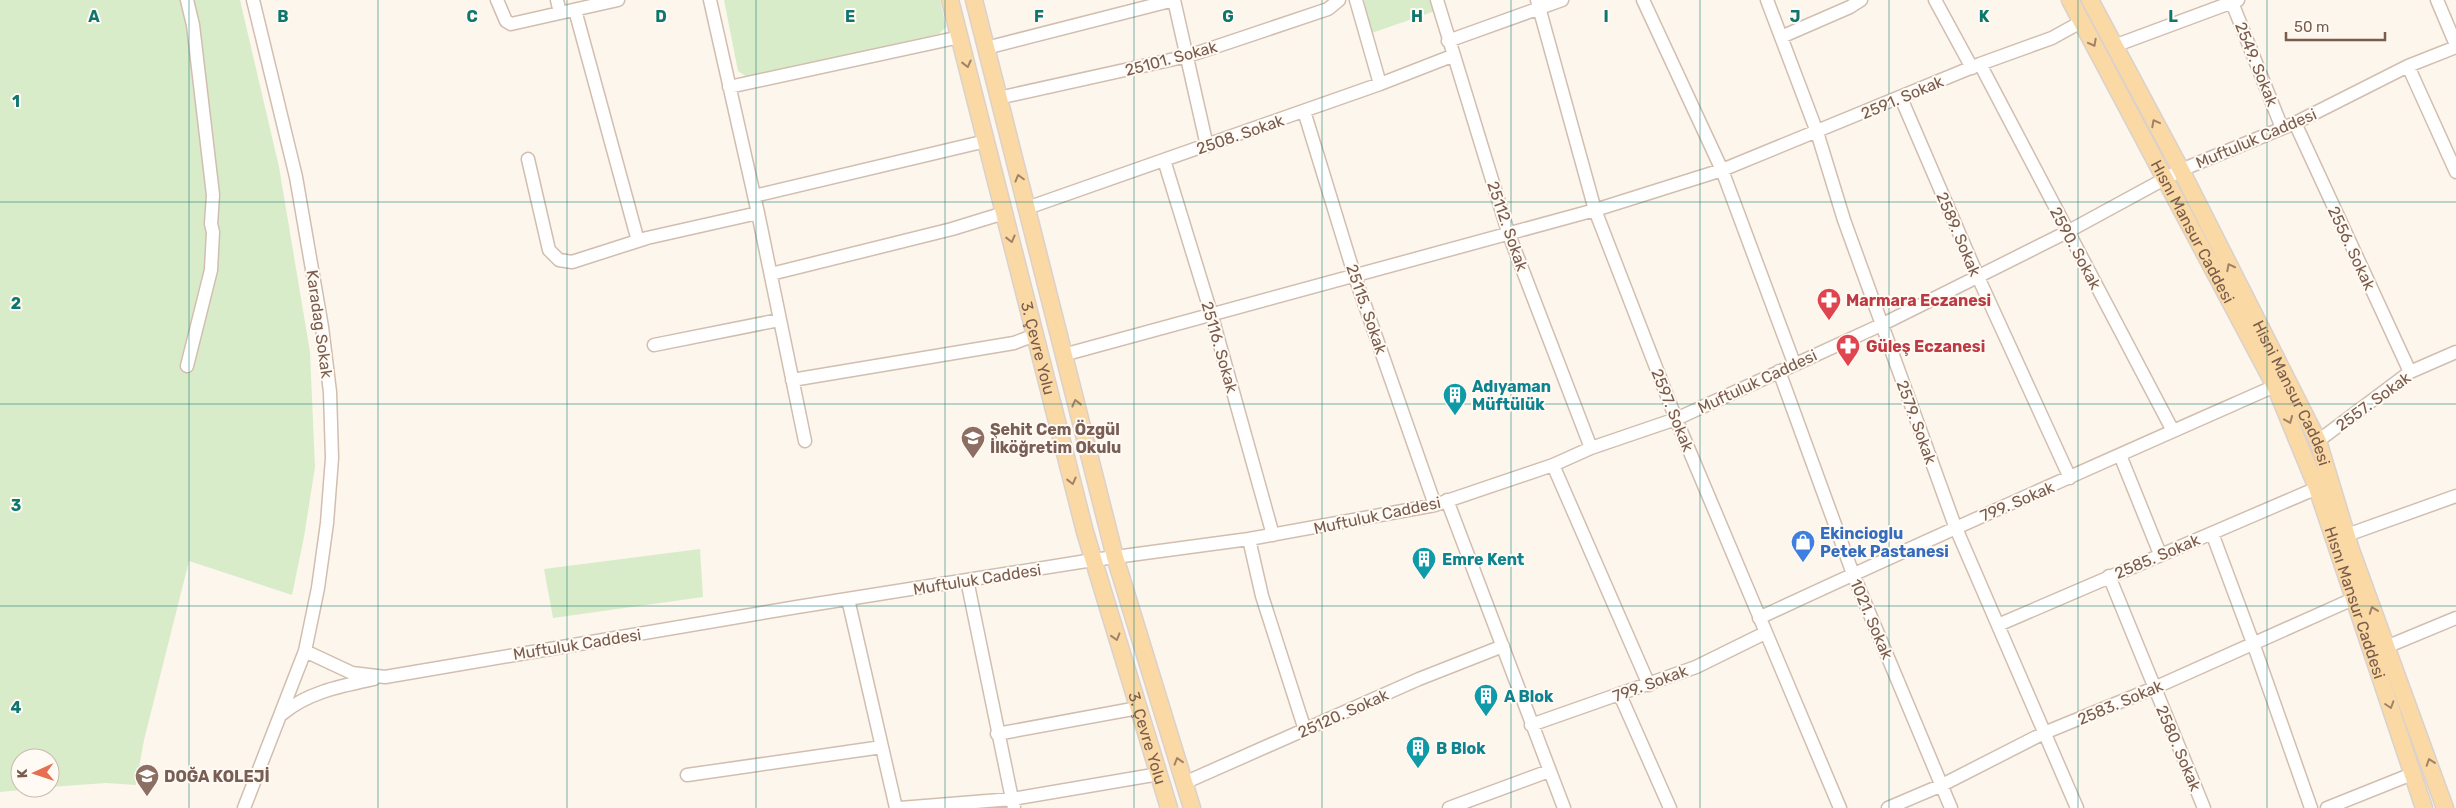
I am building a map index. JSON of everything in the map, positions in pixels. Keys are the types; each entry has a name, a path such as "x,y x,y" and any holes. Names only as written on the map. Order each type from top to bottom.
{"main road":[{"name":"3. Çevre Yolu","path":"950,0 1093,560 1169,808"},
{"name":"3. Çevre Yolu","path":"974,0 1115,557 1192,808"},
{"name":"Hısnı Mansur Caddesi","path":"2070,0 2081,22 2174,174 2275,386 2317,488 2424,808"},
{"name":"Hisni Mansur Caddesi","path":"2090,0 2114,46 2174,174 2318,441 2347,535 2386,647 2446,808"}],"street":[{"path":"187,0 193,25 212,194 211,224 213,232 211,270 187,366"},
{"name":"Karadag Sokak","path":"244,808 305,652 318,588 327,523 332,458 330,392 322,327 296,177 253,0"},
{"path":"497,0 506,22 511,24 618,0"},
{"path":"557,0 560,13"},
{"path":"710,0 758,213 806,441"},
{"path":"986,48 1174,0 1207,146"},
{"name":"25101. Sokak","path":"998,98 1188,56 1328,10 1339,0"},
{"path":"1356,0 1380,84"},
{"name":"25112. Sokak","path":"1437,0 1452,56 1508,232 1591,448"},
{"path":"1448,41 1538,4 1562,0"},
{"path":"1643,0 1722,170 1794,363"},
{"name":"2579. Sokak","path":"1767,0 1817,132 1844,220 1955,526 2077,808"},
{"path":"1781,36 1850,7 1861,0"},
{"name":"2590. Sokak","path":"1935,0 1976,66 2068,232 2172,431"},
{"path":"2437,0 2456,46"},
{"path":"2114,46 2234,1"},
{"name":"2549. Sokak","path":"2234,1 2288,125"},
{"name":"2597. Sokak","path":"1538,4 1594,210 1676,419 1840,808"},
{"path":"575,10 638,241"},
{"name":"2591. Sokak","path":"1064,355 1211,313 1594,210 1722,170 1976,66 2052,38 2081,22"},
{"path":"729,87 960,37"},
{"name":"Muftuluk Caddesi","path":"305,652 352,673 385,677 848,599 1093,560 1249,539 1441,502 1553,465 1591,448 1676,419 1794,363 1881,325 2068,232 2174,174 2288,125 2408,66 2456,46"},
{"name":"2508. Sokak","path":"1026,208 1304,112 1452,56"},
{"path":"2408,66 2456,172"},
{"name":"2589. Sokak","path":"1901,98 1978,277 2070,478"},
{"name":"25115. Sokak","path":"1304,112 1354,274 1441,502 1502,646 1564,808"},
{"name":"2556. Sokak","path":"2288,125 2410,372"},
{"path":"754,196 986,141"},
{"path":"528,159 549,250 560,260 572,262 638,241 758,213"},
{"name":"25116. Sokak","path":"1164,160 1211,313 1272,535"},
{"path":"770,274 952,229 1004,213"},
{"path":"654,345 779,320"},
{"path":"792,380 1014,343 1035,335"},
{"name":"2557. Sokak","path":"2318,441 2410,372 2456,352"},
{"name":"1021. Sokak","path":"1779,371 1854,574 1952,808"},
{"name":"799. Sokak","path":"1759,618 1955,526 2070,478 2275,386"},
{"path":"2120,455 2160,554"},
{"path":"1553,465 1649,685"},
{"name":"2585. Sokak","path":"1998,625 2317,488"},
{"path":"2347,535 2456,496"},
{"path":"2212,533 2253,643 2310,808"},
{"path":"1249,539 1262,596 1305,730"},
{"name":"2580. Sokak","path":"2109,576 2204,808"},
{"path":"967,580 997,734 1013,804"},
{"path":"848,599 898,808 1013,804 1158,774"},
{"name":"2583. Sokak","path":"1888,808 1942,785 2044,733 2154,688 2353,599"},
{"path":"2386,647 2456,618"},
{"name":"799. Sokak","path":"1531,724 1649,685 1696,667 1765,633"},
{"name":"25120. Sokak","path":"1184,782 1419,679 1502,646"},
{"path":"282,714 293,704 311,696 385,677"},
{"path":"1620,694 1670,808"},
{"path":"997,734 1138,708"},
{"path":"687,775 882,747"},
{"path":"1449,808 1549,772"},
{"path":"2327,808 2412,774"}],"green space":[{"path":"0,0 240,0 279,167 310,352 315,467 304,537 292,595 189,561 144,740 136,785 106,783 60,786 60,748 10,748 10,791 0,792"},
{"path":"724,0 940,0 946,27 939,34 747,77 738,71"},
{"path":"1364,0 1432,0 1435,11 1372,33"},
{"path":"700,549 703,597 553,618 544,569"}],"place":[{"name":"Marmara Eczanesi","path":"1829,321"},
{"name":"Güleş Eczanesi","path":"1848,367"},
{"name":"Adıyaman Müftülük","path":"1455,416"},
{"name":"Şehit Cem Özgül İlköğretim Okulu","path":"973,459"},
{"name":"Ekincioglu Petek Pastanesi","path":"1803,563"},
{"name":"Emre Kent","path":"1424,580"},
{"name":"A Blok","path":"1486,717"},
{"name":"B Blok","path":"1418,769"},
{"name":"DOĞA KOLEJİ","path":"147,797"}]}
